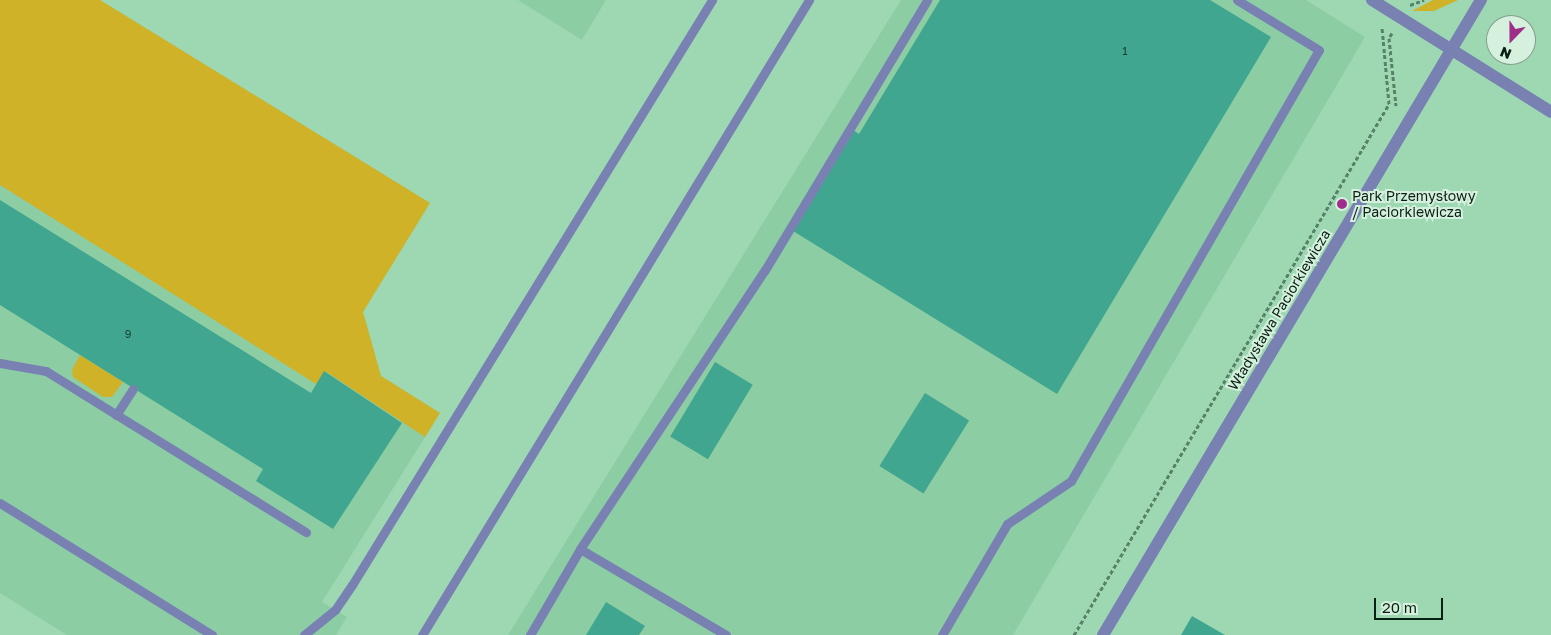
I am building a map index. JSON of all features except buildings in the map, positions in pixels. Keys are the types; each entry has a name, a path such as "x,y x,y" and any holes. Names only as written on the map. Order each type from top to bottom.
{"street":[{"path":"1372,0 1551,112"},
{"name":"Władysława Paciorkiewicza","path":"1103,635 1481,0"}],"lane":[{"path":"304,635 335,610 352,585 712,0"},
{"path":"422,635 809,0"},
{"path":"530,635 580,549 765,270 927,0"},
{"path":"942,635 1007,524 1071,481 1319,50 1237,0"},
{"path":"0,363 46,371 306,532"},
{"path":"116,415 133,389"},
{"path":"0,503 212,635"},
{"path":"580,549 726,635"}],"path":[{"path":"1074,635 1389,104 1380,31 1412,2 1424,0"},
{"path":"1392,112 1397,104 1389,38 1397,15"}],"shaded area":[{"path":"0,0 100,0 430,203 363,312 381,376 440,413 322,602 347,617 336,635 67,635 0,593"},
{"path":"0,0 100,0 430,203 363,312 381,376 440,413 425,437 325,371 316,384 0,185"},
{"path":"518,0 606,0 582,40"},
{"path":"901,0 1306,0 1365,37 1013,635 508,635"},
{"path":"1433,0 1458,0 1434,11 1412,11"},
{"path":"80,355 123,382 112,397 103,397 73,377 72,370"}],"place":[{"name":"Park Przemysłowy / Paciorkiewicza","path":"1342,204"}]}
